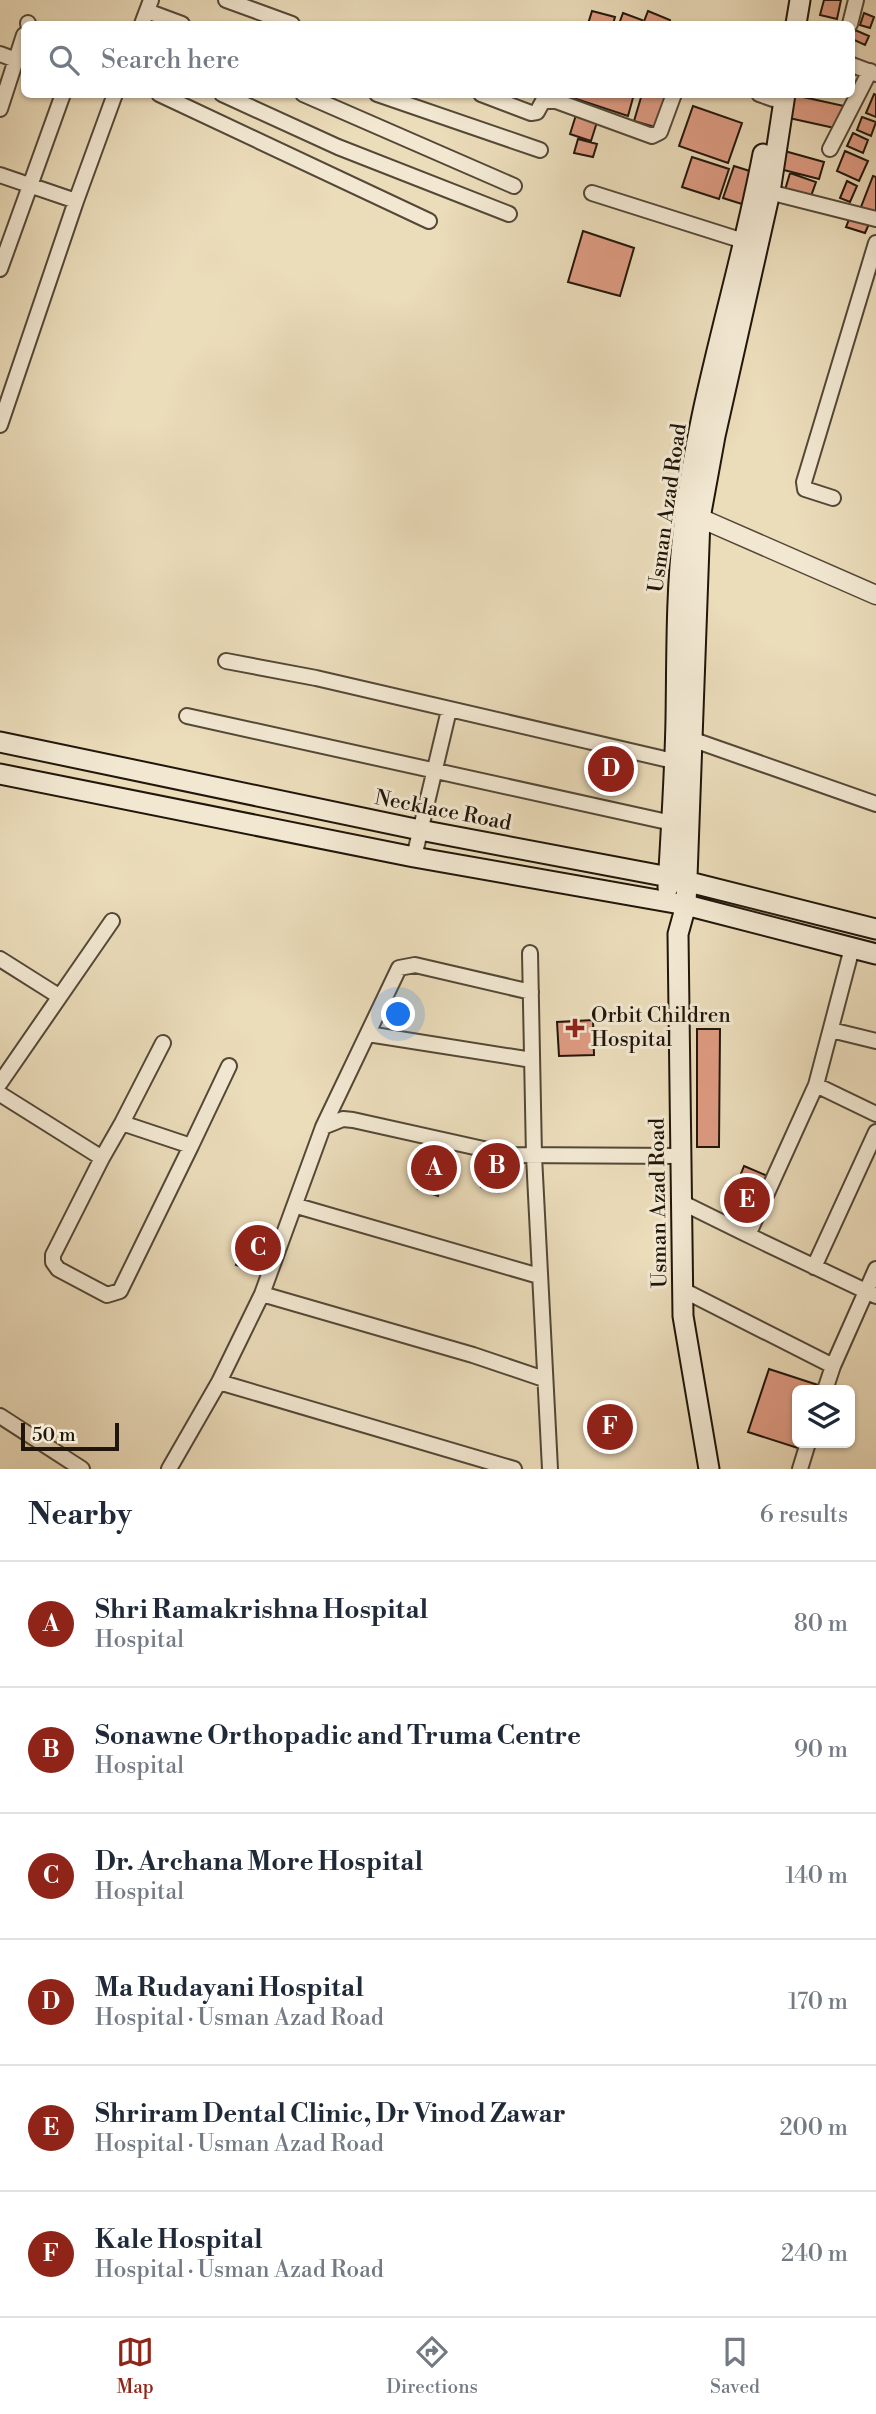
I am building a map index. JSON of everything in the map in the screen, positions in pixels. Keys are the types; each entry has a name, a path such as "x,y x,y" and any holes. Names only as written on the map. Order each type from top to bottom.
{"main road":[{"path":"784,21 788,0"},
{"path":"796,21 800,0"},
{"name":"Usman Azad Road","path":"678,879 672,822 683,764 691,739 700,518 763,191 772,98"},
{"name":"Usman Azad Road","path":"709,1469 683,1316 682,1290 677,903 683,764 677,608 682,532 693,464 752,244"},
{"name":"Necklace Road","path":"0,742 420,830 678,879 876,929"},
{"path":"0,774 414,857 677,903 876,954"}],"street":[{"path":"226,0 284,21"},
{"path":"851,21 856,0"},
{"path":"146,12 173,21"},
{"path":"1,102 21,45"},
{"path":"0,54 16,60"},
{"path":"830,149 873,72 855,66"},
{"path":"0,269 62,98"},
{"path":"0,425 76,201 115,98"},
{"path":"168,98 429,221"},
{"path":"231,98 338,147 509,214"},
{"path":"312,98 514,186"},
{"path":"389,98 540,150"},
{"path":"492,98 531,113 537,112 543,101 556,101 652,136 660,132 673,98"},
{"path":"0,175 76,201"},
{"path":"763,191 876,219"},
{"path":"592,193 752,244"},
{"path":"833,498 805,489 804,482 876,243"},
{"path":"700,518 876,595"},
{"path":"226,661 683,764"},
{"path":"414,857 449,710"},
{"path":"187,716 435,768 672,822"},
{"path":"691,739 876,804"},
{"path":"0,1083 58,995 111,922"},
{"path":"748,1235 816,1086 852,948"},
{"path":"530,953 534,1156 550,1469"},
{"path":"0,959 58,995"},
{"path":"169,1469 219,1382 261,1294 296,1206 323,1127 393,976 407,964 531,992"},
{"path":"831,1030 876,1041"},
{"path":"368,1034 532,1060"},
{"path":"163,1043 53,1255 53,1262 58,1269 107,1295 120,1291 229,1066"},
{"path":"816,1086 876,1114"},
{"path":"0,1094 102,1157"},
{"path":"323,1127 342,1119 353,1120 510,1155 682,1156"},
{"path":"122,1123 191,1146"},
{"path":"814,1267 876,1132"},
{"path":"681,1202 871,1294"},
{"path":"296,1206 540,1276"},
{"path":"827,1385 833,1366 871,1294 876,1269"},
{"path":"682,1290 833,1366"},
{"path":"261,1294 473,1354 544,1378"},
{"path":"219,1382 514,1469"},
{"path":"0,1416 82,1469"},
{"path":"800,1469 806,1448"}],"building":[{"path":"824,0 841,0 837,19 820,15"},
{"path":"592,11 615,17 614,21 589,21"},
{"path":"648,11 670,20 670,21 644,21"},
{"path":"623,13 642,20 642,21 620,21"},
{"path":"864,13 874,17 870,28 860,25"},
{"path":"855,30 869,36 865,45 855,40"},
{"path":"874,94 876,95 876,117 866,113"},
{"path":"573,98 633,98 628,116"},
{"path":"641,98 667,98 658,128 634,121"},
{"path":"793,98 808,98 844,106 839,129 789,118"},
{"path":"693,106 742,123 728,163 679,146"},
{"path":"576,115 597,122 591,141 570,134"},
{"path":"862,117 876,122 871,136 857,130"},
{"path":"853,133 868,140 863,153 847,146"},
{"path":"578,139 597,144 593,157 574,153"},
{"path":"781,150 824,162 819,179 776,168"},
{"path":"845,151 868,161 859,181 837,171"},
{"path":"692,157 729,169 719,199 682,187"},
{"path":"734,166 756,173 745,205 723,198"},
{"path":"790,173 816,182 810,199 785,190"},
{"path":"873,176 876,177 876,214 861,207"},
{"path":"847,181 857,186 850,202 840,198"},
{"path":"850,217 869,224 865,233 846,227"},
{"path":"583,231 634,248 620,296 568,282"},
{"path":"604,750 626,756 615,793 594,787"},
{"path":"593,1020 594,1055 559,1056 557,1022"},
{"path":"697,1029 720,1029 719,1147 697,1147"},
{"path":"430,1153 449,1160 438,1196 418,1189"},
{"path":"490,1155 507,1160 498,1192 481,1187"},
{"path":"744,1166 770,1177 756,1213 730,1202"},
{"path":"252,1223 279,1234 263,1275 236,1265"},
{"path":"769,1369 818,1385 792,1385 792,1446 748,1432"},
{"path":"599,1413 626,1419 623,1448 593,1441"}],"place":[{"name":"Ma Rudayani Hospital","path":"611,769"},
{"name":"Orbit Children Hospital","path":"575,1028"},
{"name":"Sonawne Orthopadic and Truma Centre","path":"497,1166"},
{"name":"Shri Ramakrishna Hospital","path":"434,1168"},
{"name":"Shriram Dental Clinic, Dr Vinod Zawar","path":"747,1200"},
{"name":"Dr. Archana More Hospital","path":"258,1248"},
{"name":"Kale Hospital","path":"610,1427"}]}
